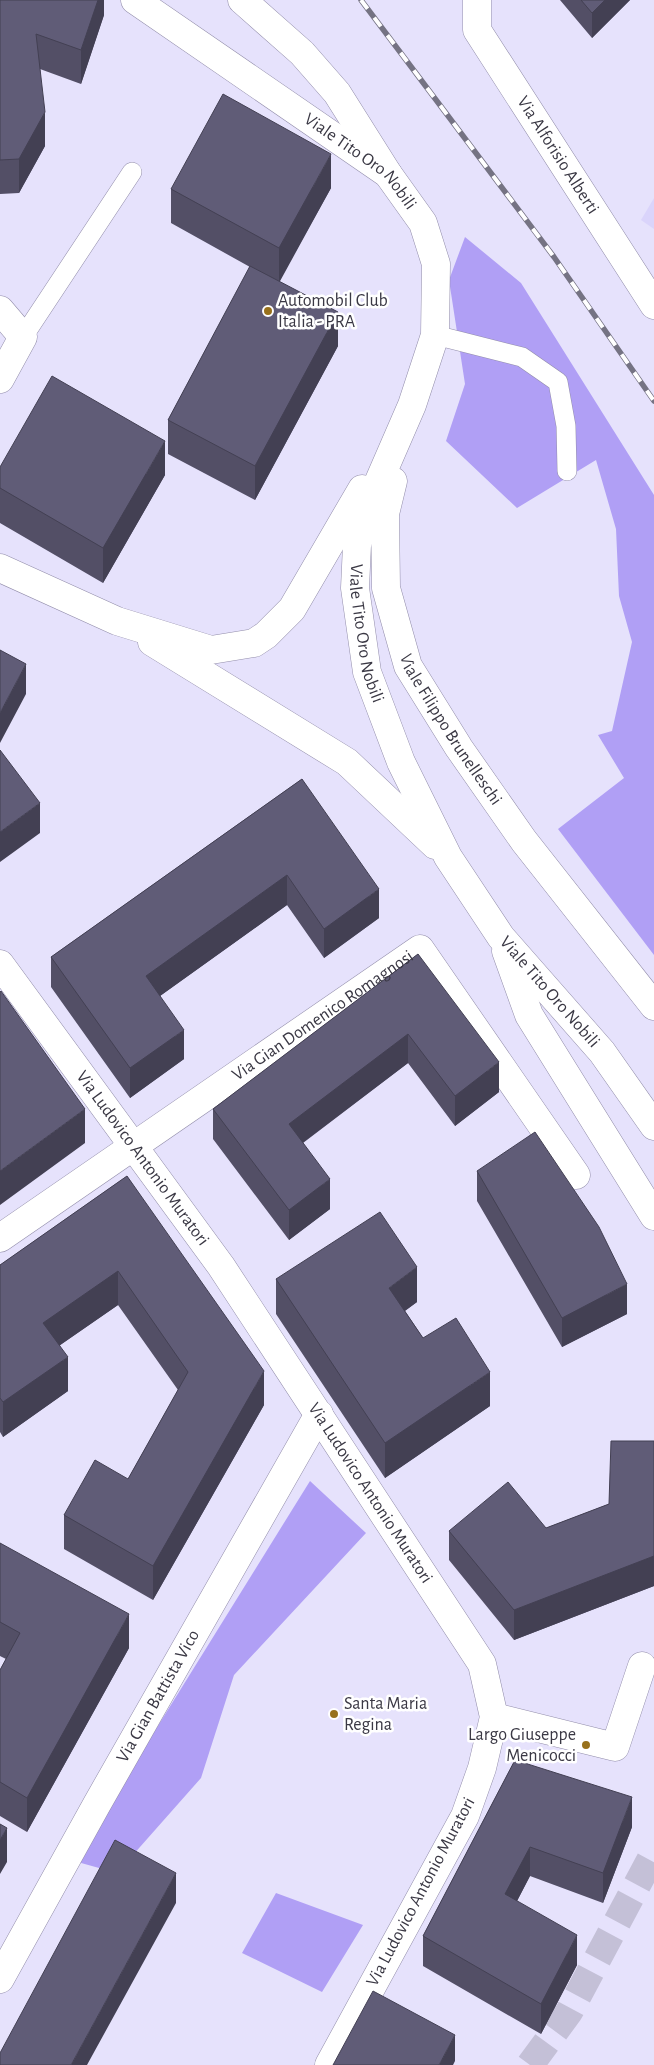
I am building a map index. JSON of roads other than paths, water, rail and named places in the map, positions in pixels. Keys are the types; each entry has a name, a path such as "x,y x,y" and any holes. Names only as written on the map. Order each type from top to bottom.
{"street":[{"name":"Viale Tito Oro Nobili","path":"135,0 388,174 423,223 436,264 436,336 412,405 368,504 357,545 356,588 367,672 400,762 448,857 502,937 602,1052 654,1126"},
{"path":"242,0 302,54 337,94 388,174"},
{"name":"Via Alforisio Alberti","path":"477,0 477,30 654,305"},
{"path":"0,310 23,338 0,378"},
{"name":"Viale Tito Oro Nobili","path":"0,568 116,620 211,650 254,643 266,635 292,609 412,405"},
{"name":"Viale Filippo Brunelleschi","path":"412,405 385,514 386,588 408,666 459,748 524,841 654,1006"},
{"name":"Viale Tito Oro Nobili","path":"116,620 348,762 448,857"},
{"path":"502,937 529,1015 654,1216"},
{"name":"Via Gian Domenico Romagnosi","path":"0,1238 420,949 576,1175"},
{"name":"Via Ludovico Antonio Muratori","path":"0,964 222,1266 482,1664 494,1717 482,1768 465,1816 329,2065"},
{"name":"Via Gian Battista Vico","path":"0,1979 97,1804 319,1414"},
{"path":"494,1717 615,1748 642,1666"}],"lane":[{"path":"23,338 132,172"},
{"path":"436,336 522,357 558,382 566,426 568,471"}],"tunnel":[{"path":"530,2065 569,2012 654,1853"}],"railway":[{"path":"361,0 554,257 654,401"}],"place":[{"name":"Automobil Club Italia - PRA","path":"268,311"},
{"name":"Santa Maria Regina","path":"334,1714"},
{"name":"Largo Giuseppe Menicocci","path":"586,1745"}]}
